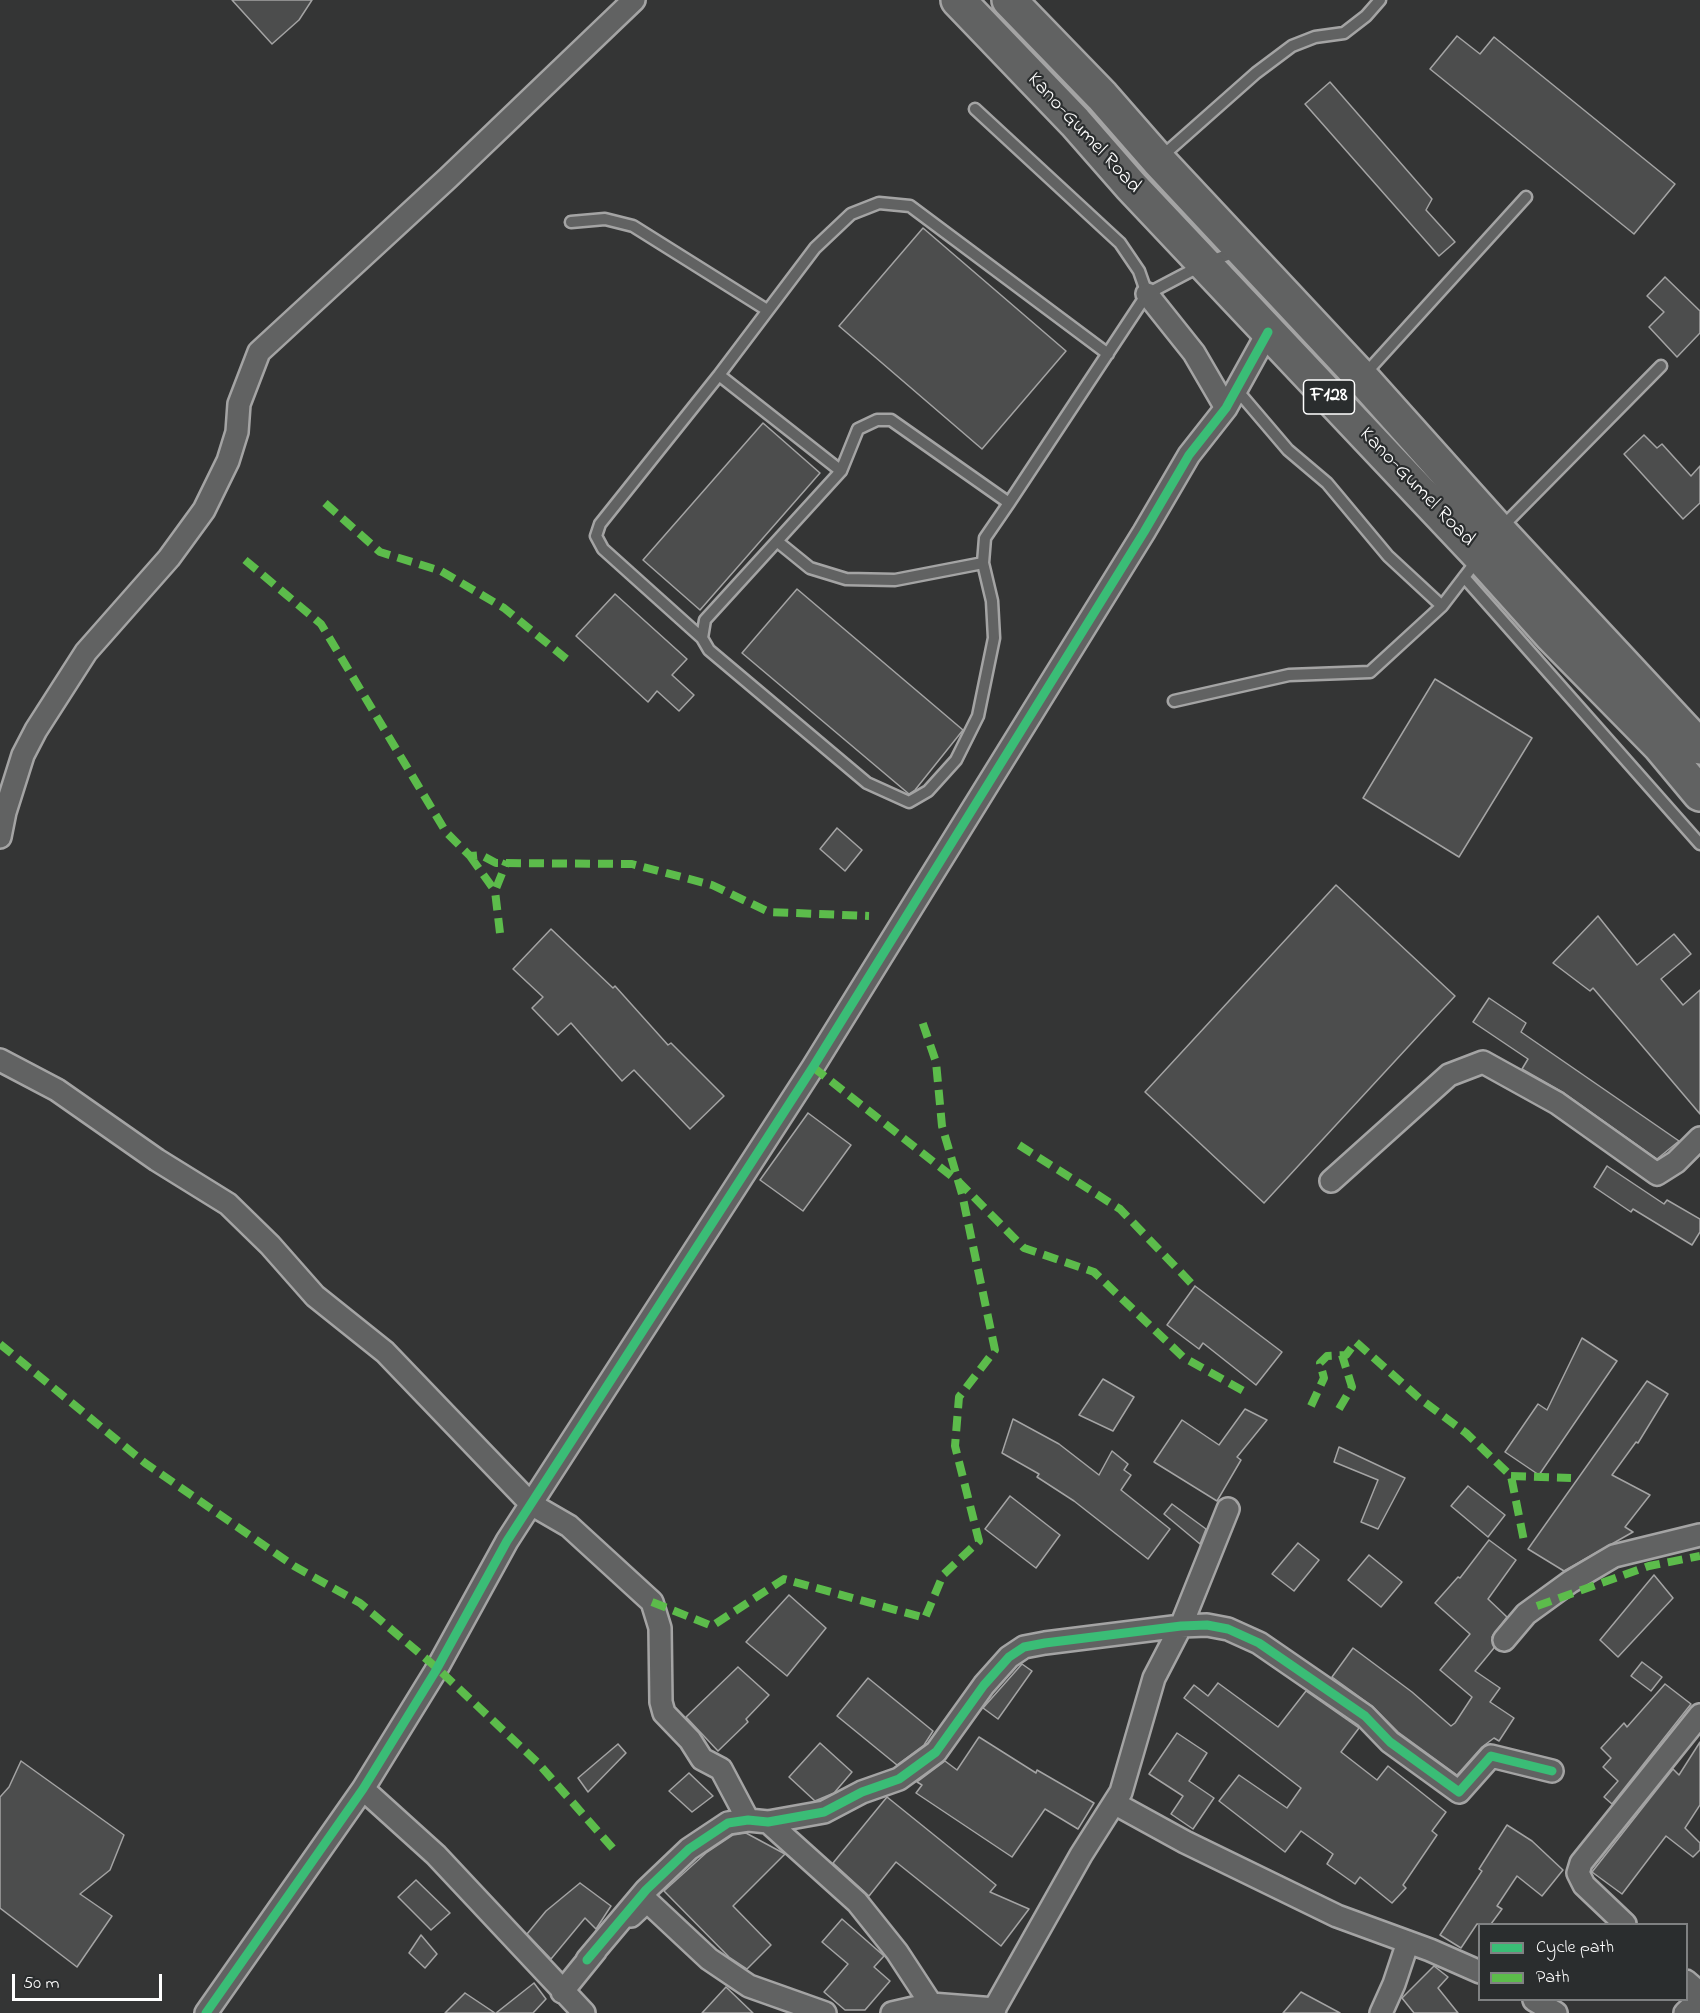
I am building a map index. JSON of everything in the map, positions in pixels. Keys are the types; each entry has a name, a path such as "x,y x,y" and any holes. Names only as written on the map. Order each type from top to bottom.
{"main road":[{"name":"Kano-Gumel Road","path":"958,0 1075,122 1268,332 1481,555 1552,636 1660,746 1700,794"},
{"name":"Kano-Gumel Road","path":"1009,0 1102,96 1240,249 1362,378 1481,555 1700,747"}],"street":[{"path":"0,837 5,812 23,754 36,730 86,652 170,558 204,510 228,461 237,432 239,404 259,352 448,178 634,0"},
{"path":"1148,294 1231,399"},
{"path":"206,2013 363,1789 435,1672 507,1541 819,1057 1144,532 1189,455 1231,399 1268,332"},
{"path":"0,1060 57,1090 157,1160 228,1204 270,1245 315,1296 385,1352 531,1504 569,1526 652,1602 660,1628 661,1702 664,1713 690,1740 702,1759 721,1770 758,1821 857,1902 897,1952 931,2004"},
{"path":"1331,1181 1449,1075 1484,1062 1557,1103 1657,1174 1677,1162 1700,1138"},
{"path":"892,2013 931,2004 999,2009 1081,1855 1121,1792 1154,1678 1181,1626 1228,1509"},
{"path":"1504,1640 1526,1614 1570,1582 1614,1556 1700,1535"},
{"path":"562,1992 586,1960 646,1890 689,1850 728,1823 824,1812 862,1792 899,1779 920,1766 936,1752 984,1685 1009,1657 1024,1647 1181,1626 1207,1625 1228,1629 1259,1643 1365,1716 1390,1742 1459,1792 1491,1756 1552,1771"},
{"path":"1624,1923 1584,1885 1578,1873 1581,1863 1700,1715"},
{"path":"363,1789 436,1854 584,2013"},
{"path":"1114,1803 1185,1842 1336,1916 1408,1942 1478,1972"},
{"path":"646,1890 749,1986 825,2013"},
{"path":"586,1960 647,1901 709,1959 783,2013"},
{"path":"1381,2013 1395,1984 1408,1942"},
{"path":"1688,1983 1700,1993"},
{"path":"1684,2013 1700,1999"},
{"path":"1536,2001 1556,2013 1566,2001"}],"lane":[{"path":"1158,160 1256,73 1292,46 1316,37 1344,33 1366,16 1380,0"},
{"path":"975,109 1120,243 1139,271 1148,294"},
{"path":"1362,378 1526,197"},
{"path":"1108,354 910,206 879,203 851,214 815,248 719,375 614,505 600,524 596,536 603,549 702,638 709,650 867,783 909,802 928,790 956,760 978,716 994,638 992,601 983,563 985,538 1009,503 1148,294 1204,264 1240,249"},
{"path":"571,222 605,219 633,226 767,310"},
{"path":"1174,701 1289,675 1370,672 1442,606 1481,555 1661,366"},
{"path":"719,375 841,471"},
{"path":"1231,399 1327,483 1388,556 1442,606"},
{"path":"702,638 705,620 841,471 858,429 877,420 891,420 1009,503"},
{"path":"778,542 810,568 846,579 895,580 983,563"},
{"path":"1481,555 1700,844"}],"building":[{"path":"232,0 312,0 299,20 272,44"},
{"path":"1457,36 1480,54 1494,37 1675,184 1634,234 1430,69"},
{"path":"1330,82 1432,199 1426,210 1455,242 1439,256 1305,104"},
{"path":"923,228 1066,351 982,449 839,326"},
{"path":"1665,277 1700,311 1700,333 1677,357 1649,327 1664,312 1647,296"},
{"path":"763,423 820,473 700,610 643,560"},
{"path":"1644,435 1657,448 1662,444 1691,476 1700,466 1700,503 1683,519 1624,454"},
{"path":"797,589 963,730 915,790 909,794 742,653"},
{"path":"615,594 687,659 672,675 694,695 679,711 657,691 648,702 576,636"},
{"path":"1435,679 1532,738 1459,857 1363,798"},
{"path":"837,828 862,850 845,871 820,849"},
{"path":"1336,885 1455,996 1264,1203 1145,1092"},
{"path":"1598,916 1637,965 1674,934 1691,954 1661,979 1683,1005 1700,990 1700,1114 1593,988 1590,991 1553,963"},
{"path":"551,929 613,988 615,986 668,1045 671,1043 724,1096 690,1129 634,1070 622,1081 571,1023 558,1035 532,1008 543,997 513,969"},
{"path":"1489,998 1526,1023 1521,1032 1679,1141 1657,1159 1564,1093 1522,1069 1528,1059 1473,1022"},
{"path":"808,1113 851,1145 803,1211 760,1180"},
{"path":"1607,1166 1664,1204 1667,1200 1700,1219 1700,1232 1692,1245 1633,1209 1631,1212 1594,1187"},
{"path":"1195,1286 1282,1352 1256,1385 1203,1343 1199,1349 1167,1325"},
{"path":"1582,1338 1617,1361 1539,1475 1505,1452 1538,1404 1547,1410"},
{"path":"1103,1379 1134,1397 1113,1431 1079,1415"},
{"path":"1647,1381 1668,1394 1638,1443 1636,1442 1612,1475 1650,1495 1625,1527 1633,1532 1564,1571 1528,1549"},
{"path":"1245,1409 1267,1420 1237,1457 1241,1460 1217,1501 1154,1462 1182,1420 1219,1445"},
{"path":"1013,1419 1059,1444 1099,1475 1112,1451 1128,1464 1124,1470 1131,1475 1121,1490 1170,1529 1148,1559 1074,1501 1037,1477 1039,1474 1002,1453"},
{"path":"1339,1447 1405,1478 1378,1529 1361,1522 1378,1480 1334,1462"},
{"path":"1468,1486 1505,1515 1488,1537 1451,1506"},
{"path":"1010,1496 1060,1535 1036,1568 985,1529"},
{"path":"1172,1504 1206,1529 1200,1544 1164,1514"},
{"path":"1489,1540 1516,1560 1488,1599 1507,1617 1492,1637 1494,1648 1475,1671 1500,1688 1490,1702 1514,1718 1499,1741 1494,1738 1482,1747 1457,1775 1398,1732 1372,1706 1332,1677 1353,1648 1412,1692 1451,1726 1455,1723 1472,1697 1440,1670 1470,1634 1435,1603 1458,1577 1460,1578"},
{"path":"1298,1543 1319,1560 1294,1591 1272,1574"},
{"path":"1369,1555 1402,1582 1381,1607 1348,1580"},
{"path":"1654,1575 1673,1598 1618,1657 1600,1640"},
{"path":"789,1595 826,1628 787,1676 746,1642"},
{"path":"1642,1662 1662,1677 1651,1691 1631,1676"},
{"path":"1022,1664 1032,1671 998,1719 983,1708"},
{"path":"738,1667 769,1695 746,1719 748,1722 718,1751 686,1717"},
{"path":"868,1678 933,1731 924,1745 897,1765 837,1716"},
{"path":"1218,1683 1278,1727 1306,1691 1359,1728 1341,1752 1377,1780 1388,1766 1446,1812 1432,1831 1437,1835 1403,1885 1406,1888 1392,1903 1360,1877 1355,1884 1327,1864 1333,1854 1301,1831 1285,1852 1219,1801 1239,1775 1287,1808 1301,1788 1184,1698 1194,1685 1208,1696"},
{"path":"1665,1684 1691,1704 1612,1804 1604,1797 1618,1781 1603,1767 1611,1758 1601,1748 1624,1723 1627,1727"},
{"path":"1177,1733 1207,1753 1189,1781 1214,1798 1193,1829 1171,1814 1183,1796 1149,1774"},
{"path":"979,1737 1036,1773 1037,1770 1094,1803 1078,1829 1045,1809 1012,1857 916,1793 922,1785 917,1782 945,1761 957,1770"},
{"path":"1700,1742 1700,1805 1685,1828 1700,1843 1700,1850 1693,1857 1666,1836 1622,1894 1592,1872 1673,1769 1679,1775"},
{"path":"820,1743 852,1772 834,1793 815,1801 789,1777"},
{"path":"618,1744 626,1753 588,1792 578,1778"},
{"path":"21,1761 124,1835 110,1870 80,1894 112,1916 77,1967 0,1908 0,1797 9,1787"},
{"path":"689,1773 713,1796 692,1812 669,1791"},
{"path":"887,1797 996,1885 990,1892 1029,1909 1001,1946 896,1862 869,1896 833,1863"},
{"path":"1507,1825 1532,1841 1563,1870 1542,1896 1517,1876 1497,1906 1502,1909 1492,1923 1478,1923 1461,1948 1440,1935 1482,1871 1479,1869"},
{"path":"746,1833 785,1854 733,1906 771,1945 747,1969 729,1957 664,1891 706,1853 733,1835"},
{"path":"416,1880 450,1913 431,1930 398,1897"},
{"path":"580,1883 611,1906 596,1929 585,1918 551,1959 527,1934 546,1911"},
{"path":"842,1919 884,1956 874,1967 890,1981 865,2010 845,2010 824,1992 848,1964 822,1942"},
{"path":"421,1935 437,1954 425,1968 409,1953"},
{"path":"1434,1966 1448,1977 1438,1988 1458,2013 1414,2013 1402,1998"},
{"path":"534,1983 546,1999 533,2013 496,2013"},
{"path":"726,1987 753,2013 702,2013"},
{"path":"1301,1992 1340,2013 1283,2013"},
{"path":"465,1993 495,2013 445,2013"}],"marked path":[{"path":"325,503 380,552 441,571 504,608 569,661"},
{"path":"245,560 321,624 446,832 470,856 481,855 496,863 632,864 712,885 769,912 869,916"},
{"path":"470,856 495,891"},
{"path":"500,933 495,891 507,861"},
{"path":"652,1602 712,1626 784,1579 925,1618 943,1575 979,1541 955,1446 959,1397 995,1350 962,1194 942,1126 936,1062 921,1018"},
{"path":"813,1067 959,1182 1024,1248 1094,1272 1183,1357 1247,1393"},
{"path":"1019,1145 1120,1209 1191,1283"},
{"path":"1311,1406 1324,1378 1320,1363 1327,1356 1346,1355 1356,1342 1419,1398 1466,1433 1511,1476 1524,1541"},
{"path":"0,1344 145,1463 294,1566 360,1603 437,1668 537,1762 617,1853"},
{"path":"1339,1409 1352,1387 1342,1355"},
{"path":"1511,1476 1571,1478"},
{"path":"1537,1606 1649,1566 1700,1556"}],"cycle path":[{"path":"206,2013 363,1789 435,1672 507,1541 813,1067 1144,532 1189,455 1226,408 1268,332"},
{"path":"587,1960 646,1890 689,1849 728,1823 748,1820 768,1822 824,1812 862,1792 899,1779 936,1752 984,1685 1009,1657 1024,1647 1181,1626 1207,1625 1228,1629 1259,1643 1365,1716 1390,1742 1459,1792 1491,1756 1552,1771"}]}
